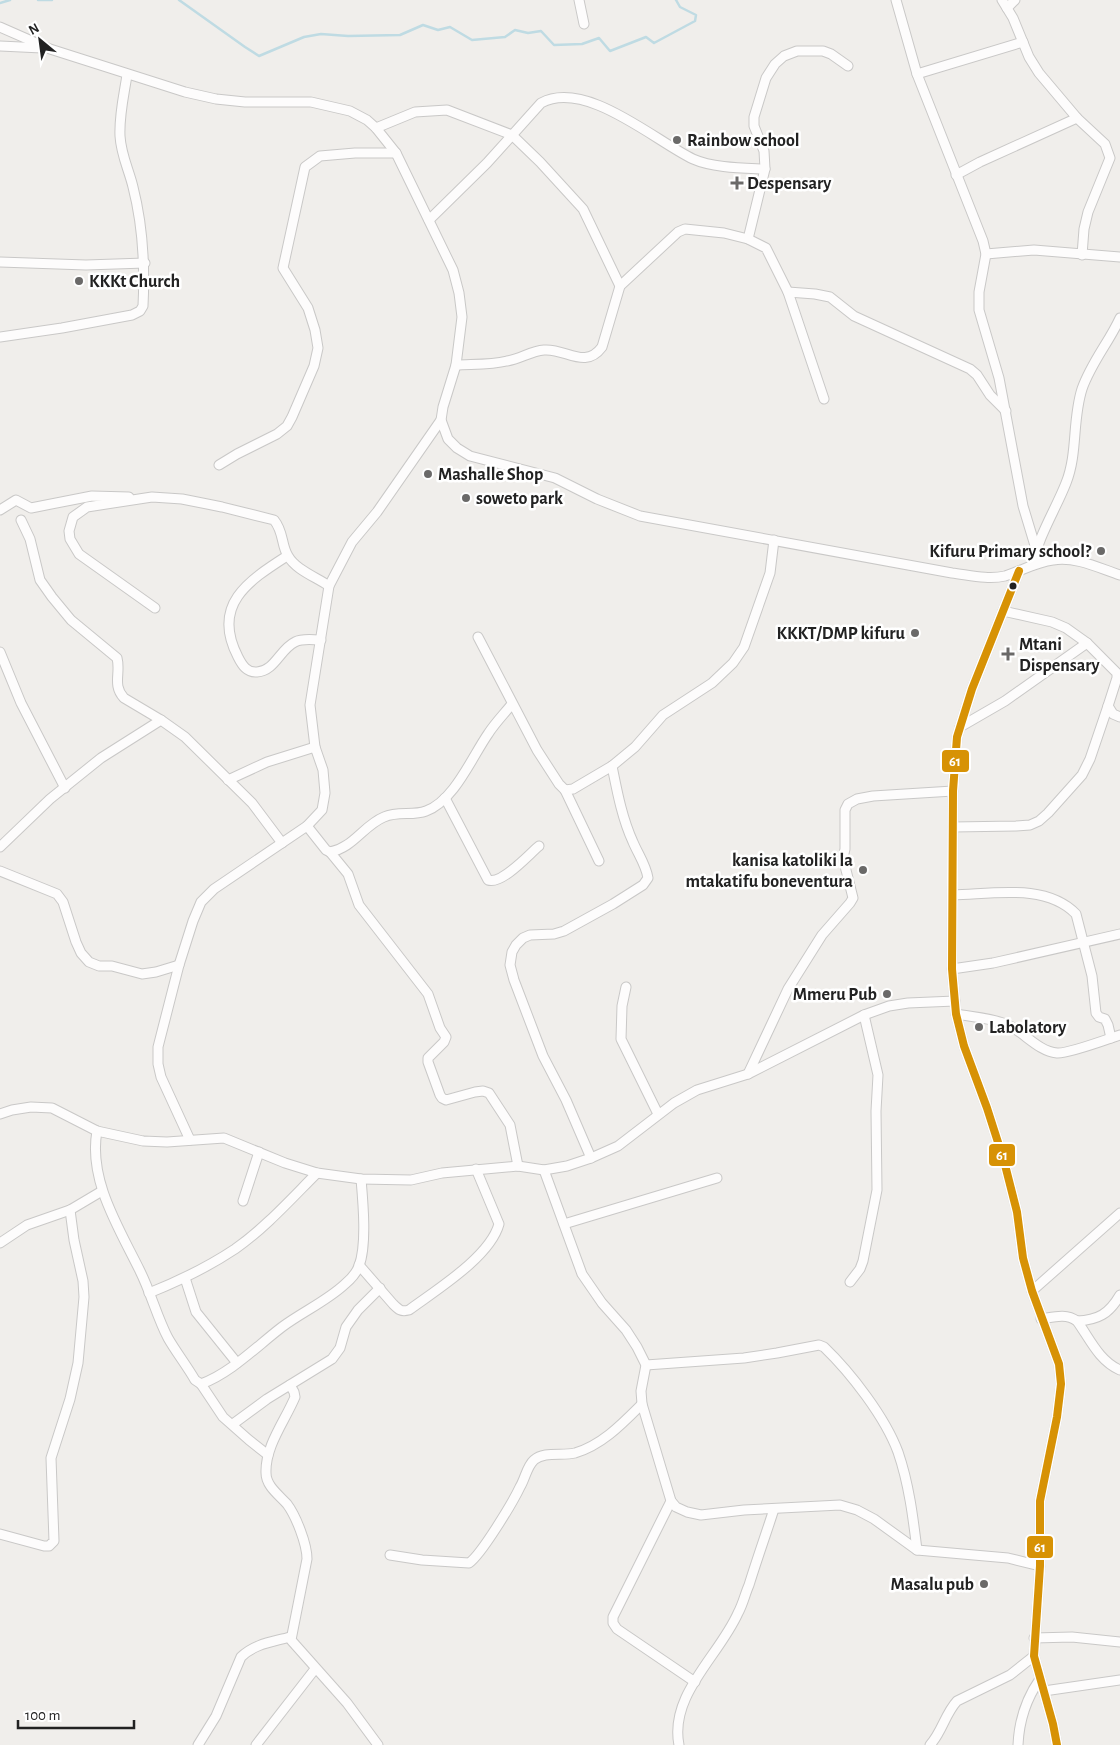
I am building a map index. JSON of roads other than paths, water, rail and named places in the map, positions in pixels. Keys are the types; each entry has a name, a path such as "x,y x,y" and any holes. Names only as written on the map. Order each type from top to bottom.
{"street":[{"path":"580,0 584,24"},
{"path":"896,0 917,74 984,241 986,254 979,292 979,310 999,378 1023,506 1036,549"},
{"path":"1014,0 1005,4 1029,57 1077,118 1105,144 1110,152 1110,158 1088,212 1084,229 1082,255"},
{"path":"0,27 50,49 185,92 216,99 273,103 311,102 350,111 367,120 396,153 454,270 460,293 462,317 456,365 441,420 382,505 352,542 329,586 310,705 315,746 322,770 325,793 322,810 307,826 214,889 202,902 193,921 179,965 158,1047 158,1064 161,1077 190,1140"},
{"path":"917,74 1023,42"},
{"path":"0,46 50,49"},
{"path":"748,239 765,169 764,151 754,126 754,117 766,78 775,64 784,56 796,51 823,51 831,54 848,66"},
{"path":"0,337 132,315 140,311 143,306 145,263 133,186 126,169 120,137 120,116 127,75"},
{"path":"429,220 487,163 541,103 548,99 574,99 598,106 627,118 682,152 701,161 732,167 765,169"},
{"path":"376,128 415,112 447,110 512,134 583,209 620,286"},
{"path":"956,175 980,162 1077,118"},
{"path":"219,465 277,434 286,426 292,417 314,366 318,348 316,330 308,308 283,268 305,167 320,156 355,153 396,153"},
{"path":"456,365 507,361 545,350 556,350 578,357 587,358 592,356 602,347 620,286 678,232 685,229 724,233 748,239 766,248 788,292 824,399"},
{"path":"986,254 1034,250 1082,255 1120,256"},
{"path":"0,262 86,265 145,263"},
{"path":"788,292 830,297 854,316 970,369 1006,412"},
{"path":"1033,565 1036,549 1066,482 1074,454 1082,389 1089,371 1120,318"},
{"path":"441,420 448,439 470,456 555,478 597,499 640,516 952,573 990,578 1004,576 1053,560 1082,562 1120,574"},
{"path":"0,510 16,500 31,508 61,504 92,496 182,499 222,507 274,520 279,526 287,556 297,566 329,586"},
{"path":"152,498 87,507 73,517 69,531 70,539 79,554 155,608"},
{"path":"21,520 30,539 40,580 52,598 71,620 117,658 116,686 119,694 185,737 252,803 282,843"},
{"path":"565,790 573,789 612,766 636,747 663,715 712,683 741,654 770,573 774,540"},
{"path":"287,556 258,574 242,589 234,601 227,626 236,655 248,670 261,672 270,667 297,641 321,640"},
{"path":"1019,571 972,689 960,727 955,760 952,969 956,1014 964,1046 1004,1161 1017,1212 1023,1258 1041,1319 1059,1364 1061,1384 1057,1417 1040,1501 1040,1566 1034,1638 1034,1656 1057,1745"},
{"path":"953,827 1030,825 1048,814 1082,774 1090,759 1117,678 1117,673 1087,643 1066,628 1052,622 1003,611"},
{"path":"478,637 537,750 565,790 599,861"},
{"path":"960,727 1005,701 1087,643"},
{"path":"0,652 22,703 65,788"},
{"path":"330,852 346,847 372,824 384,817 426,811 445,798 489,732 512,704"},
{"path":"1108,706 1113,714 1120,717"},
{"path":"0,847 29,818 100,758 161,720"},
{"path":"228,780 267,762 315,746"},
{"path":"590,1158 566,1100 543,1056 510,965 512,952 519,940 530,935 554,934 564,931 621,899 643,884 648,878 647,871 632,842 612,766"},
{"path":"748,1074 788,989 822,934 853,898 843,858 845,849 845,810 848,804 857,799 873,796 954,791"},
{"path":"445,798 488,880 497,880 539,846"},
{"path":"307,826 348,874 360,905 428,994 440,1028 446,1037 444,1042 428,1058 440,1095 446,1100 475,1092 483,1091 488,1093 510,1125 518,1166"},
{"path":"0,871 57,894 63,902 76,942 90,962 99,966 112,966 142,974 179,965"},
{"path":"954,895 1039,894 1061,902 1076,914 1092,976 1096,1013 1099,1018 1105,1020 1111,1038"},
{"path":"952,969 993,963 1120,934"},
{"path":"626,988 622,1006 622,1039 658,1114"},
{"path":"0,1114 32,1107 52,1108 97,1131 143,1141 167,1142 224,1138 285,1163 317,1173 361,1179 411,1180 442,1173 518,1166 544,1170 567,1166 618,1146 658,1114 697,1090 748,1074 864,1014 908,1002 955,1001"},
{"path":"850,1282 860,1269 863,1261 877,1190 876,1111 878,1075 864,1014"},
{"path":"956,1014 1007,1024 1048,1052 1060,1053 1120,1035"},
{"path":"97,1131 94,1146 102,1191 168,1338 195,1380 201,1384 223,1417 268,1455"},
{"path":"243,1201 259,1152"},
{"path":"359,1265 399,1310 404,1311 409,1310 475,1259 496,1232 498,1224 476,1169"},
{"path":"544,1170 582,1274 602,1303 626,1330 637,1346 646,1365 642,1404 671,1501 676,1507 701,1515 840,1505 857,1510 874,1519 917,1550 1008,1558 1040,1566"},
{"path":"149,1293 185,1278 236,1248 267,1223 317,1173"},
{"path":"564,1224 716,1178"},
{"path":"201,1384 237,1363 282,1327 344,1286 353,1276 359,1265 362,1249 363,1213 361,1179"},
{"path":"0,1243 27,1225 70,1210 102,1191"},
{"path":"0,1534 44,1546 49,1546 54,1542 51,1458 70,1399 78,1363 84,1297 83,1281 70,1210"},
{"path":"1032,1291 1120,1213"},
{"path":"185,1278 196,1312 237,1363"},
{"path":"233,1424 332,1359 340,1348 346,1327 358,1310 380,1288"},
{"path":"1077,1321 1097,1318 1107,1312 1119,1298"},
{"path":"1041,1319 1066,1315 1077,1321 1097,1352 1120,1370"},
{"path":"646,1365 744,1358 819,1345 824,1347 874,1407 886,1425 898,1452 906,1478 911,1500 917,1550"},
{"path":"290,1385 295,1397 268,1455 266,1473 267,1481 288,1505 307,1551 290,1637 292,1644 347,1703 378,1745"},
{"path":"390,1555 430,1561 469,1563 474,1560 493,1531 520,1488 531,1463 535,1459 587,1449 618,1428 642,1404"},
{"path":"671,1501 613,1617 613,1623 617,1629 695,1682"},
{"path":"679,1745 676,1731 678,1717 695,1682 720,1646 738,1613 774,1509"},
{"path":"198,1745 216,1716 241,1658 248,1650 256,1646 290,1637"},
{"path":"1034,1638 1072,1637 1120,1642"},
{"path":"930,1745 945,1722 951,1707 957,1701 1010,1675 1034,1656"},
{"path":"256,1745 315,1669"},
{"path":"1018,1745 1020,1720 1032,1690 1040,1679"},
{"path":"1044,1691 1120,1680"}],"waterway":[{"path":"0,3 10,0"},
{"path":"38,0 52,0"},
{"path":"179,0 259,56 304,37 321,34 348,36 400,35 423,25 438,30 450,27 472,40 505,37 515,30 528,33 541,31 554,45 582,44 599,38 610,51 646,37 654,43 695,21 696,15 680,7 676,0"}],"place":[{"name":"Rainbow school","path":"677,140"},
{"name":"Despensary","path":"737,183"},
{"name":"KKKt Church","path":"79,281"},
{"name":"Mashalle Shop","path":"428,474"},
{"name":"soweto park","path":"466,498"},
{"name":"Kifuru Primary school?","path":"1101,551"},
{"name":"KKKT/DMP kifuru","path":"915,633"},
{"name":"Mtani Dispensary","path":"1008,654"},
{"name":"kanisa katoliki la mtakatifu boneventura","path":"863,870"},
{"name":"Mmeru Pub","path":"887,994"},
{"name":"Labolatory","path":"979,1027"},
{"name":"Masalu pub","path":"984,1584"}]}
